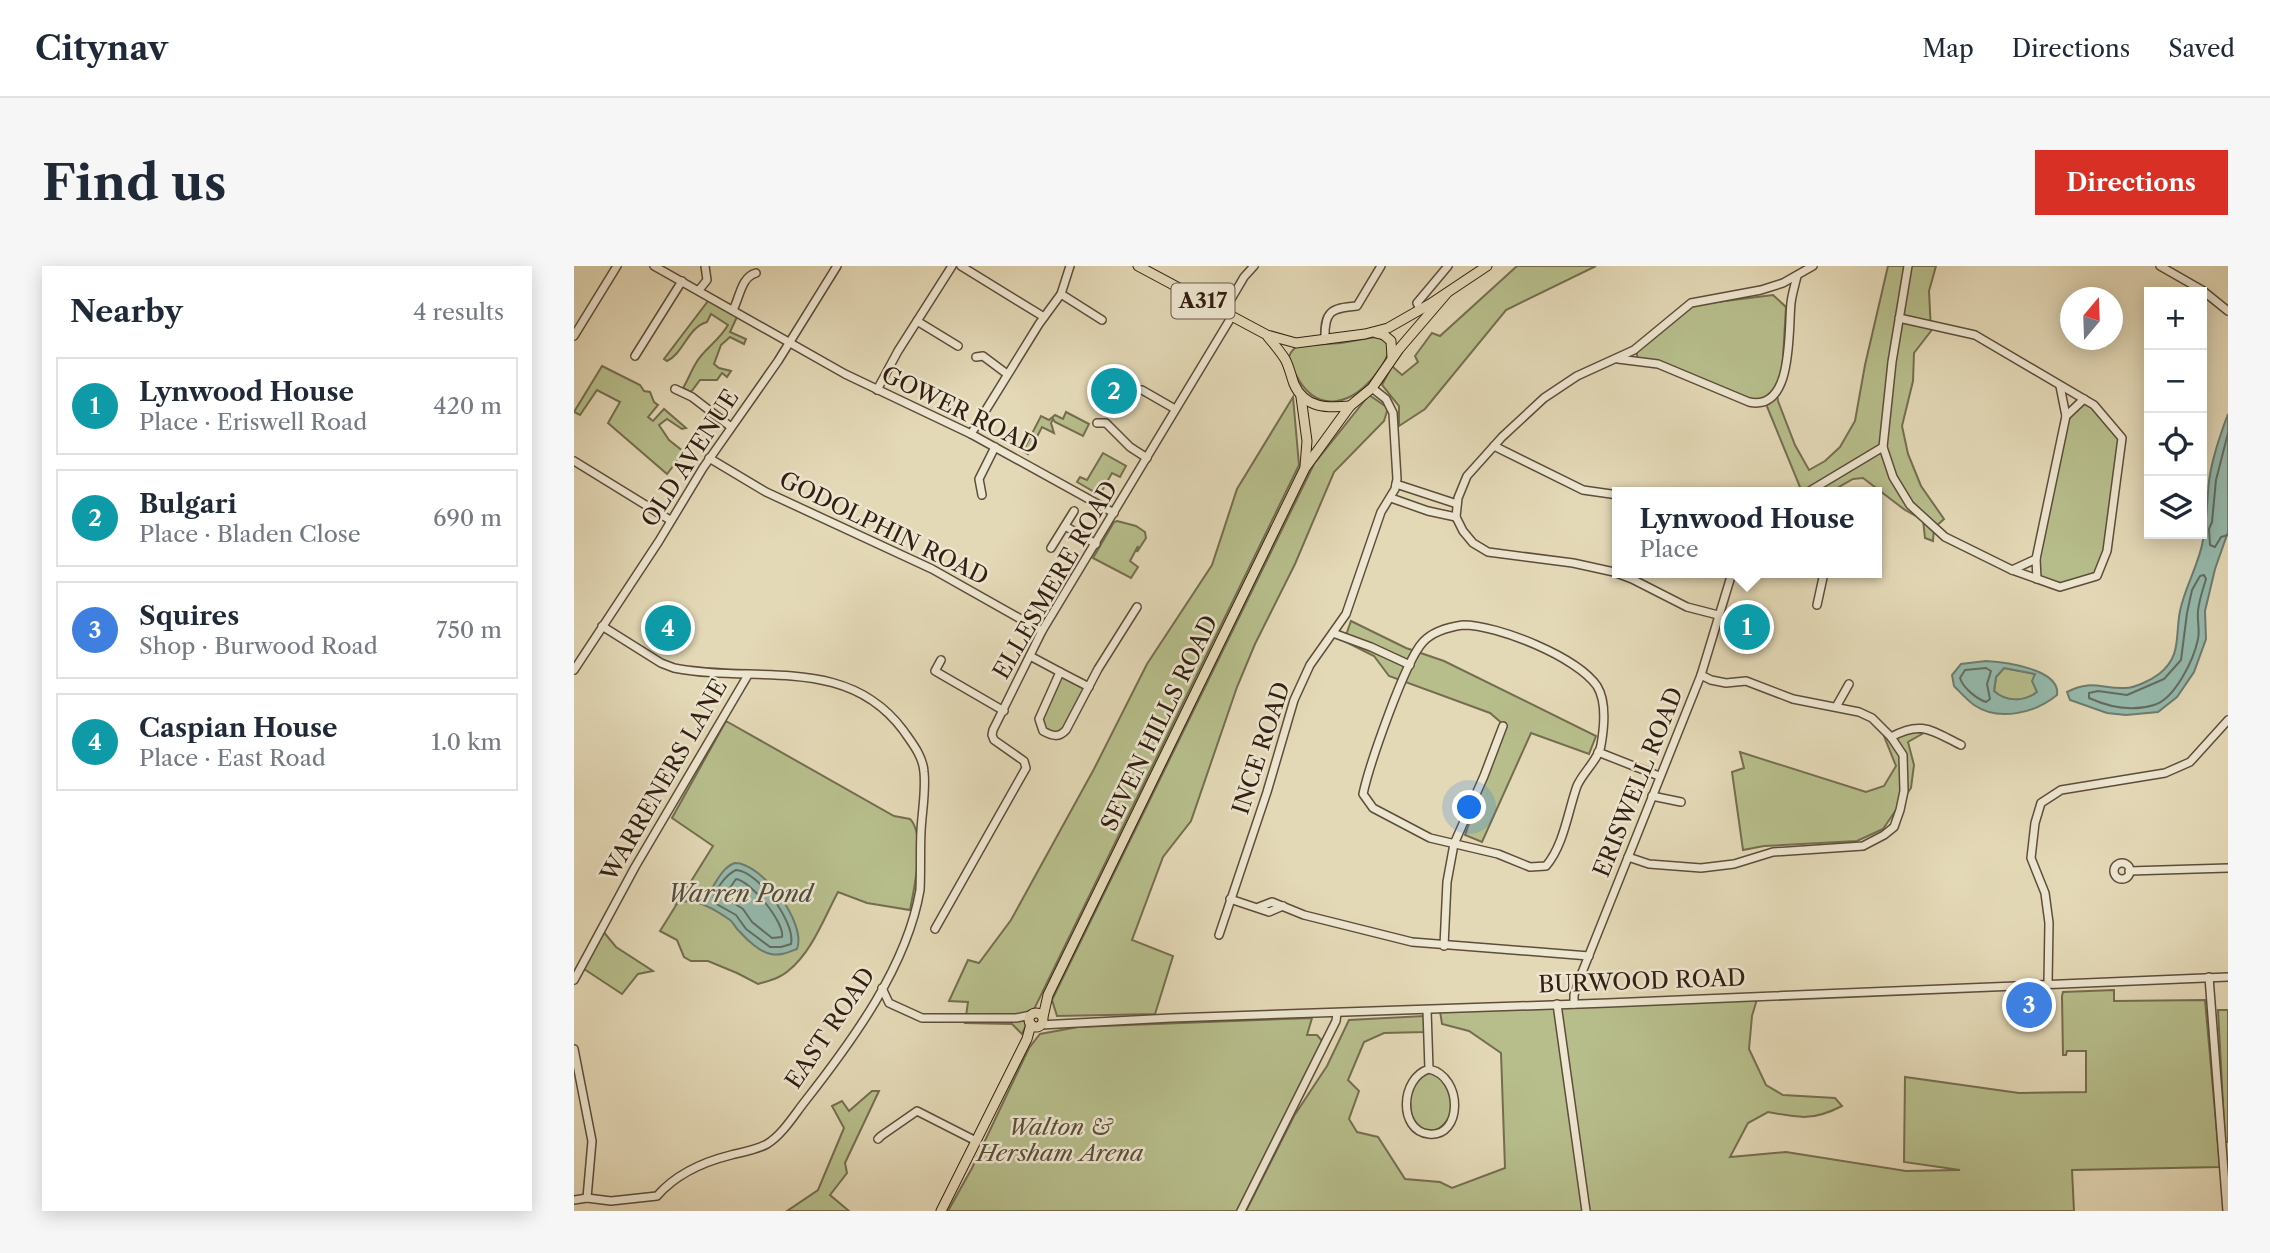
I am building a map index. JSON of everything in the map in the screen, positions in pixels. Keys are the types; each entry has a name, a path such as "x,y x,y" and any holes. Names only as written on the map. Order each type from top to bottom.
{"main road":[{"name":"A317","path":"1138,266 1267,335 1296,344 1374,332 1423,314"},
{"name":"A317","path":"1350,406 1372,388 1423,314 1447,293 1487,266"},
{"path":"1374,332 1391,341 1391,359"},
{"name":"A317","path":"1267,335 1286,360 1300,394"},
{"path":"1286,360 1296,344"},
{"path":"1300,394 1319,406 1350,406"},
{"name":"SEVEN HILLS ROAD","path":"1300,394 1307,441 1305,468"},
{"name":"SEVEN HILLS ROAD","path":"1036,1020 1305,468 1350,406"},
{"path":"941,1211 1036,1020"}],"street":[{"path":"574,336 617,266"},
{"name":"GOWER ROAD","path":"654,266 789,343 877,390 996,447 1114,513"},
{"path":"699,290 707,280 705,266"},
{"name":"OLD AVENUE","path":"574,670 709,458 789,343 837,266"},
{"path":"877,390 952,266"},
{"path":"961,266 1044,317"},
{"path":"971,435 1007,374 1061,295 1070,266"},
{"name":"ELLESMERE ROAD","path":"935,929 1026,768 1026,762 992,738 993,730 1042,632 1147,458 1228,314 1244,277 1254,266"},
{"path":"1325,340 1327,316 1333,310 1357,306 1381,266"},
{"path":"1423,314 1416,303 1448,266"},
{"path":"1612,572 1573,563 1488,552 1468,538 1456,517 1457,504 1467,476 1512,426 1555,391 1577,376 1634,350 1691,303 1760,290 1797,276 1813,266"},
{"path":"1899,318 1975,335 2094,405 2122,438 2107,551 2097,576 2060,587 2012,570 1945,537 1910,505 1893,477 1883,447 1892,362 1899,318 1908,266"},
{"path":"2160,266 2202,290 2228,312"},
{"path":"733,310 744,282 751,274 756,273"},
{"path":"1617,359 1658,364 1749,402 1758,404 1767,401 1780,388 1785,371 1791,300 1797,276"},
{"path":"635,356 682,281"},
{"path":"1061,295 1102,320"},
{"path":"917,321 958,346"},
{"path":"976,357 983,356 1007,374"},
{"path":"2037,579 2036,559 2066,416 2060,386"},
{"name":"INCE ROAD","path":"1219,935 1267,792 1294,700 1310,665 1346,614 1381,512 1391,498 1396,484 1393,413 1381,394 1372,388"},
{"path":"674,389 692,397 731,427"},
{"path":"1137,390 1142,390 1175,409"},
{"path":"2066,416 2084,399"},
{"path":"1097,423 1106,423 1130,447 1147,458"},
{"path":"1494,446 1583,490 1612,494"},
{"path":"982,495 979,479 996,447"},
{"path":"1816,487 1883,447"},
{"name":"GODOLPHIN ROAD","path":"709,458 766,492 932,569 1042,632"},
{"path":"574,461 670,520"},
{"path":"1396,484 1457,504"},
{"path":"1391,498 1456,517"},
{"path":"1051,548 1073,511"},
{"path":"1065,526 1096,544"},
{"path":"2012,570 2036,559"},
{"path":"1629,578 1687,607 1718,615"},
{"name":"ERISWELL ROAD","path":"1574,1004 1574,993 1701,676 1730,578"},
{"path":"1817,605 1823,578"},
{"path":"1060,672 1038,719 1040,727 1049,735 1057,736 1066,730 1137,607"},
{"path":"1463,625 1482,626 1535,644 1573,665 1597,687 1604,712 1601,749 1578,784 1555,852 1546,866 1530,867 1498,854 1430,838 1373,808 1363,794 1385,727 1410,665 1421,645 1443,629 1463,625"},
{"name":"EAST ROAD","path":"579,1197 611,1201 657,1196 676,1179 701,1164 771,1142 822,1079 873,1005 902,950 920,890 924,770 920,755 885,709 853,688 809,677 674,668 661,663 602,626"},
{"path":"1333,633 1371,646 1410,665"},
{"path":"574,649 583,655"},
{"path":"1030,656 1089,687"},
{"path":"941,660 935,671 1004,711"},
{"name":"WARRENERS LANE","path":"574,980 643,853 748,674"},
{"path":"1629,857 1677,868 1701,868 1734,864 1773,852 1863,846 1894,827 1905,791 1903,755 1891,737 1872,718 1836,707 1793,699 1746,681 1726,683 1701,676"},
{"path":"1836,707 1849,684"},
{"path":"2048,984 2049,923 2045,893 2031,858 2035,823 2041,803 2060,790 2165,773 2190,762 2228,720"},
{"path":"1444,946 1447,882 1454,844 1482,783 1503,726"},
{"path":"1891,737 1907,728 1928,728 1961,744"},
{"path":"1598,752 1659,776"},
{"path":"1652,796 1681,802"},
{"path":"2129,871 2228,868"},
{"path":"1230,899 1259,907 1272,902 1304,915 1376,934 1444,946 1589,956"},
{"path":"2209,977 2227,1211"},
{"name":"BURWOOD ROAD","path":"890,1003 914,1016 928,1018 1016,1018 1057,1024 2228,977"},
{"path":"873,1005 890,1003 882,988"},
{"path":"1558,1004 1586,1211"},
{"path":"1427,1010 1429,1069"},
{"path":"1241,1211 1336,1021 1337,1013"},
{"path":"574,1049 592,1141 579,1197"},
{"path":"1429,1069 1447,1078 1455,1100 1454,1114 1447,1126 1429,1135 1414,1125 1406,1102 1408,1088 1413,1079 1419,1072 1429,1069"},
{"path":"878,1139 917,1111 976,1141"}],"green space":[{"path":"1517,266 1596,266 1506,310 1425,409 1399,426 1399,406 1382,385 1392,366 1402,375 1418,362 1415,356 1432,333 1440,336"},
{"path":"1888,266 1936,266 1929,291 1931,331 1914,353 1913,381 1902,426 1908,454 1921,486 1944,519 1934,528 1933,541 1925,538 1923,520 1882,492 1882,487 1875,487 1863,478 1853,479 1839,487 1800,487 1766,404 1749,401 1637,359 1637,350 1692,305 1773,295 1786,307 1782,374 1776,387 1778,401 1795,445 1809,470 1825,461 1840,447 1855,421"},
{"path":"711,297 737,317 730,332 746,339 744,344 730,337 721,345 714,364 731,371 727,377 722,373 717,380 700,380 691,392 683,388 694,366 728,325 711,314 707,322 695,329 673,358 667,361 664,359"},
{"path":"1375,337 1389,345 1384,363 1362,388 1342,400 1322,400 1312,395 1296,375 1290,362 1290,354 1297,346"},
{"path":"602,366 650,392 658,405 648,417 653,421 664,409 686,428 682,429 667,419 659,425 669,440 684,452 667,474 608,423 620,402 597,390 580,415 574,412"},
{"path":"1369,395 1388,408 1384,421 1334,472 1295,564 1237,687 1191,821 1163,857 1132,940 1173,956 1155,1014 1057,1016 1052,1000 1314,464"},
{"path":"1293,397 1299,465 1022,1034 1012,1024 965,1023 968,1002 949,1001 968,960 979,963 1011,920 1094,769 1147,664 1212,565 1237,489"},
{"path":"2084,399 2122,438 2107,551 2097,576 2060,587 2037,579 2036,559 2066,416"},
{"path":"1066,412 1089,424 1083,436 1053,419 1051,423 1054,433 1042,427 1028,454 1023,451 1041,416 1049,420 1055,415 1063,419"},
{"path":"1103,453 1126,466 1120,477 1112,473 1102,491 1112,497 1110,501 1077,482 1080,477 1087,480"},
{"path":"1117,521 1136,526 1145,532 1146,538 1130,561 1138,567 1131,578 1093,558"},
{"path":"1351,621 1406,648 1444,661 1596,736 1589,754 1531,733 1482,842 1465,835 1504,725 1490,713 1389,676 1374,656 1344,641"},
{"path":"2004,668 2035,674 2037,692 2015,700 1999,695 1994,691 1996,677"},
{"path":"1060,672 1089,687 1066,730 1053,736 1039,723"},
{"path":"726,721 894,816 910,819 917,837 918,863 910,910 867,903 838,892 804,954 781,976 758,984 708,961 691,961 684,957 677,940 660,931 713,846 672,818"},
{"path":"1911,726 1922,734 1908,742 1914,765 1911,788 1883,829 1857,841 1764,846 1743,850 1732,772 1744,768 1740,752 1866,792 1884,786 1896,766 1884,736"},
{"path":"602,930 616,947 653,971 638,974 622,994 581,967"},
{"path":"2114,990 2114,1001 2205,1000 2220,1167 2072,1170 2074,1211 1246,1211 1294,1116 1327,1066 1349,1020 1424,1016 1424,1032 1384,1033 1364,1042 1348,1080 1359,1091 1349,1119 1357,1132 1378,1137 1405,1179 1440,1182 1452,1188 1505,1168 1501,1053 1469,1031 1442,1024 1440,1011 1757,999 1752,1016 1749,1049 1766,1085 1783,1095 1835,1098 1842,1106 1806,1117 1768,1112 1748,1123 1730,1157 1786,1152 1906,1171 1960,1170 1904,1162 1905,1077 2019,1093 2086,1092 2086,1051 2067,1051 2066,1055 2063,1055 2063,992"},
{"path":"2218,1010 2228,1010 2228,1142 2225,1142"},
{"name":"Walton & Hersham Arena","path":"1312,1018 1307,1035 1317,1035 1323,1042 1238,1211 948,1211 972,1168 1029,1048 1040,1034 1078,1027"},
{"path":"1431,1072 1445,1082 1450,1090 1452,1105 1451,1113 1442,1125 1428,1133 1417,1124 1412,1114 1410,1088 1425,1073"},
{"path":"872,1091 879,1091 845,1163 847,1173 830,1195 849,1211 787,1211 818,1190 844,1128 832,1106 842,1101 849,1111"}],"water":[{"path":"2228,414 2228,532 2215,569 2205,611 2206,639 2194,672 2177,697 2158,712 2126,715 2107,713 2070,700 2067,692 2083,686 2125,688 2138,685 2159,674 2171,660 2176,645 2182,602 2203,539 2207,539 2209,481 2219,438"},
{"path":"1986,661 2030,669 2050,679 2056,686 2057,695 2028,711 2005,714 1984,710 1971,703 1954,686 1952,675 1961,664","holes":["2004,668 2035,674 2032,681 2037,692 2026,698 2009,699 1994,691 1996,677"]},
{"name":"Warren Pond","path":"735,863 757,873 780,896 795,925 797,949 781,954 767,953 750,942 730,920 710,908 688,901 675,905 683,896 706,895 724,870"}],"place":[{"name":"Bulgari","path":"1114,391"},
{"name":"Lynwood House","path":"1747,627"},
{"name":"Caspian House","path":"668,628"},
{"name":"Squires","path":"2029,1005"}]}
